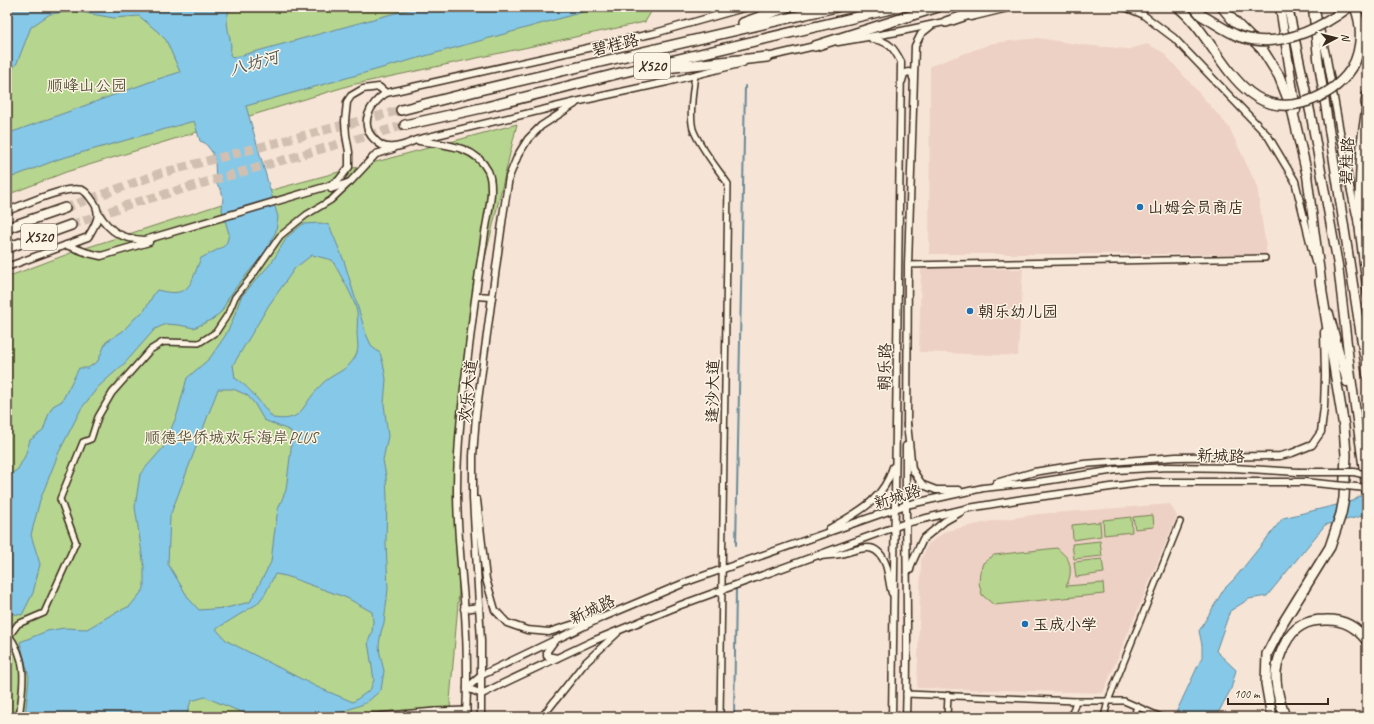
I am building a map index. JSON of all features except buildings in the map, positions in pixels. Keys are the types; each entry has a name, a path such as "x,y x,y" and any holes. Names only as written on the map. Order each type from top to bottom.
{"highway":[{"path":"706,37 787,7"},
{"name":"碧桂路","path":"401,110 484,89 836,7"},
{"name":"X520","path":"405,124 486,108 628,72 899,7"},
{"path":"815,46 938,7"},
{"path":"946,22 990,7"},
{"path":"1178,7 1193,22 1228,71 1245,88 1263,100 1286,105 1298,104 1323,96 1335,88 1350,72 1358,50 1360,39 1360,25 1355,7"},
{"path":"1194,7 1201,14 1228,31 1241,37 1265,41 1292,38 1306,33 1325,24 1349,7"},
{"path":"1222,7 1262,49 1279,76 1292,109 1306,174"},
{"path":"628,72 767,57"},
{"name":"X520","path":"7,228 65,208"},
{"name":"X520","path":"7,248 71,225"},
{"path":"1273,717 1266,683 1268,654 1283,623 1330,547 1334,538 1341,514 1345,480 1346,455 1344,427 1320,281"},
{"path":"1285,717 1280,705 1276,672 1281,653 1290,635 1301,625 1316,620 1331,620 1343,622 1354,627 1367,641"}],"main road":[{"path":"1280,7 1306,174 1320,281 1357,420"},
{"path":"1288,7 1311,116 1338,265 1367,492"},
{"path":"1294,7 1297,47"},
{"path":"1308,7 1318,58 1367,375"},
{"path":"1314,7 1318,58"},
{"name":"碧桂路","path":"1358,224 1361,143 1367,99"}],"street":[{"path":"397,148 383,146 378,143 368,132 366,124 368,113 373,105 386,93 655,33 746,7"},
{"path":"19,717 23,666 19,652 8,635 18,624 44,613 76,542 60,499 83,442 91,439 98,417 112,393 150,350 163,342 199,343 216,332 228,314 235,297 253,275 280,236 306,215 331,200 376,154 397,148 416,140 767,57 815,46 867,38 980,16 1012,7"},
{"path":"907,424 912,469 923,485 936,490 978,489 1034,472 1084,464 1176,457 1280,456 1312,445 1321,432 1324,407 1326,345 1320,281 1295,181 1268,136 1174,38 1142,14 1125,7"},
{"path":"1314,7 1327,59 1358,224 1367,295"},
{"name":"朝乐路","path":"906,717 908,598 906,505 908,265 915,46 921,34 932,25"},
{"name":"朝乐路","path":"867,38 880,40 894,48 901,62 892,717"},
{"path":"900,86 904,74 908,72 912,73 914,86"},
{"name":"逢沙大道","path":"695,75 692,103 693,128 706,152 728,184 720,717"},
{"path":"318,191 338,182 349,168 349,152 345,121 347,102 351,96 363,90 379,87 386,93"},
{"name":"欢乐大道","path":"481,717 482,675 473,470 476,415 509,177 518,155 528,139 542,126 580,101"},
{"name":"欢乐大道","path":"416,140 459,147 470,152 481,161 488,172 491,192 461,406 457,466 458,517 467,688 466,717"},
{"path":"66,245 101,256 350,182"},
{"path":"7,211 63,190 76,188 85,191 97,206 98,213 96,225 88,237 7,267"},
{"path":"98,213 106,225 119,235 131,239 145,240 182,231"},
{"path":"908,265 1264,258"},
{"path":"476,296 492,298"},
{"path":"817,536 866,507 889,479 895,460"},
{"name":"新城路","path":"467,688 482,675 621,609 690,581 906,505 978,489 1038,482 1116,470 1167,467 1234,468 1298,472 1354,472 1366,481"},
{"path":"473,470 486,579 495,610 507,623 528,630 549,632 621,609"},
{"name":"新城路","path":"482,694 557,658 678,606 894,526 906,523 969,508 1040,496 1147,482 1366,481"},
{"path":"908,598 911,564 923,539 945,521 969,508"},
{"path":"1104,717 1108,701 1180,522"},
{"path":"815,556 841,554 863,547 871,548 883,559 887,567 894,602"},
{"path":"464,609 479,607"},
{"path":"542,717 584,664 620,630"},
{"path":"556,639 547,651 547,656 557,658"},
{"path":"467,688 482,694"},
{"path":"906,694 1076,701 1124,701 1161,717"},
{"path":"947,717 948,696"},
{"path":"1071,717 1076,701"},
{"path":"1134,717 1137,706"},
{"path":"366,717 435,711 467,710"},
{"path":"434,717 435,711"}],"shaded area":[{"path":"1038,38 1083,45 1129,49 1147,44 1163,52 1229,127 1257,186 1267,254 929,254 930,66 993,43"},
{"name":"朝乐幼儿园","path":"921,268 1023,269 1018,356 919,352"},
{"name":"玉成小学","path":"1170,504 1177,516 1103,693 917,688 921,560 928,544 946,531 987,522 1038,514"}],"green space":[{"name":"顺峰山公园","path":"7,7 654,7 645,22 351,85 66,172 7,195"},
{"name":"顺德华侨城欢乐海岸PLUS","path":"517,124 468,330 454,470 459,591 450,701 451,717 7,717 7,277 76,251 231,201"},
{"path":"1153,515 1154,527 1135,529 1133,517"},
{"path":"1131,517 1132,532 1104,535 1103,520"},
{"path":"1100,522 1101,536 1073,540 1072,525"},
{"path":"1100,541 1102,556 1074,559 1072,544"},
{"path":"1057,548 1067,558 1070,564 1070,576 1066,586 1103,583 1104,594 994,605 982,595 979,583 980,572 983,563 994,555"},
{"path":"1102,559 1104,573 1076,577 1074,562"}],"water":[{"name":"八坊河","path":"7,7 230,7 227,20 231,42 230,54 232,58 417,7 601,7 246,106 278,217 276,231 267,250 237,286 229,297 222,311 213,319 194,328 166,324 155,329 125,363 98,387 81,409 59,452 40,500 31,535 40,564 33,593 22,615 7,613 7,477 18,469 25,456 30,440 43,431 53,406 62,401 79,368 88,368 98,361 106,342 123,331 144,311 157,290 177,292 188,287 201,258 223,247 227,242 229,234 222,210 223,197 221,190 216,183 215,163 212,152 205,143 200,141 194,121 59,159 7,179 7,134 180,72 166,40 139,16 114,18 74,11 50,14 31,27 17,63 7,76"},
{"path":"320,223 329,225 344,261 366,334 372,347 380,353 386,379 384,404 388,436 383,460 386,476 387,498 386,543 388,589 384,623 379,645 384,671 381,690 366,703 342,712 338,717 260,717 241,712 205,697 191,701 187,717 25,717 29,677 20,642 47,631 64,628 87,629 130,606 144,589 144,567 135,507 140,474 163,448 177,415 187,378 210,358 225,336 241,297 272,262 287,237 303,224","holes":["312,255 332,260 350,292 357,312 358,350 357,354 349,365 324,382 299,413 290,418 273,418 251,391 235,378 233,365 269,305 295,268","218,389 233,389 247,395 254,403 264,420 291,431 291,449 286,490 278,509 271,562 250,602 226,608 199,610 189,599 168,564 170,516","275,574 286,576 347,598 372,612 372,632 368,642 374,680 370,690 353,702 317,687 227,641 216,629 257,604 265,594"]},
{"path":"1367,494 1367,515 1325,525 1267,596 1249,599 1230,611 1216,651 1236,670 1231,689 1216,717 1174,717 1202,657 1202,645 1199,631 1224,589 1235,578 1283,518 1353,501 1360,496"}],"waterway":[{"path":"736,545 745,86"},
{"path":"734,717 736,589"}],"tunnel":[{"path":"65,208 161,173 401,110"},
{"path":"71,225 127,205 405,125"}],"place":[{"name":"山姆会员商店","path":"1140,207"},
{"name":"朝乐幼儿园","path":"970,311"},
{"name":"玉成小学","path":"1025,624"}]}
